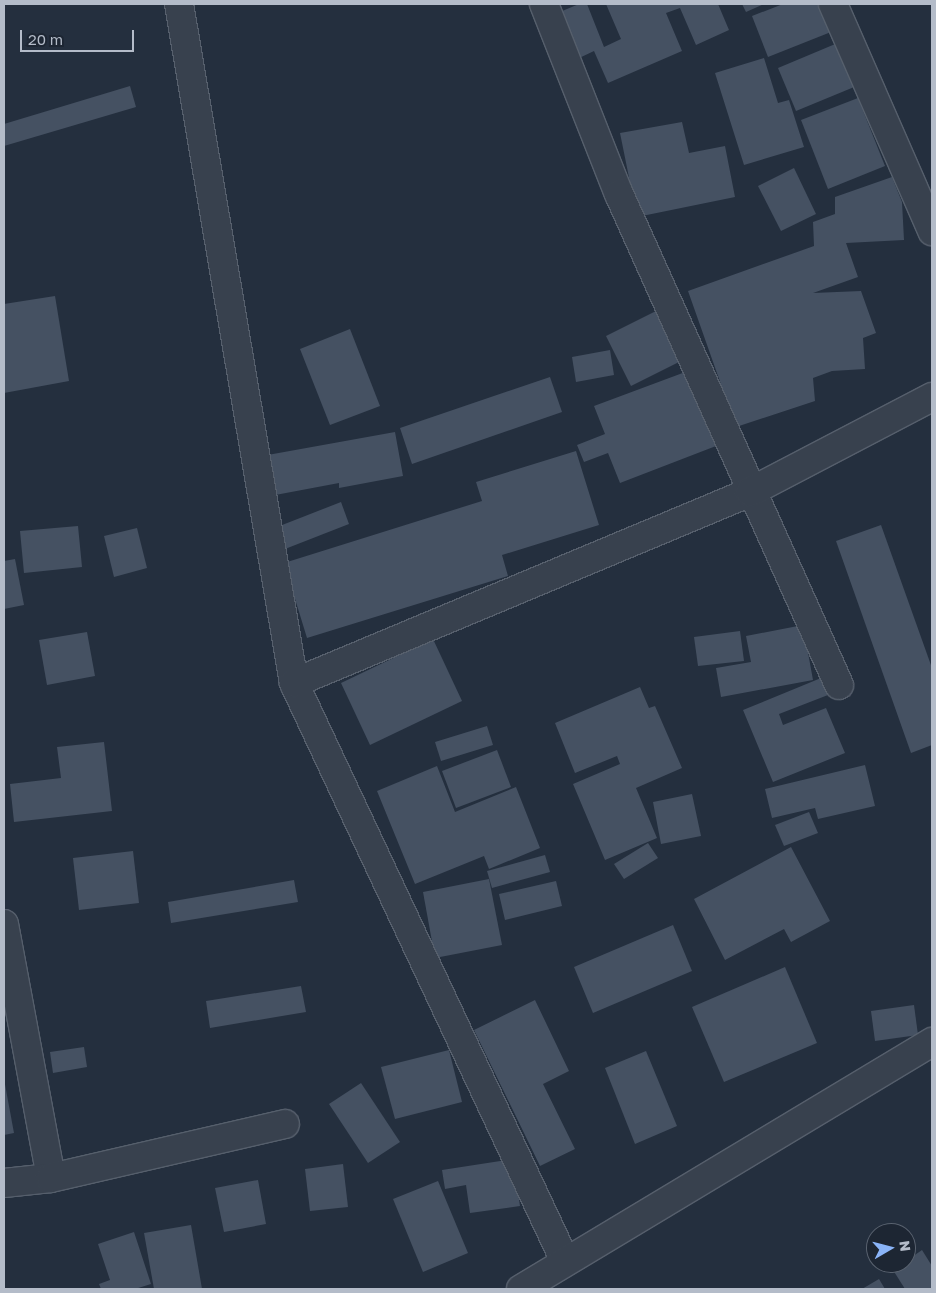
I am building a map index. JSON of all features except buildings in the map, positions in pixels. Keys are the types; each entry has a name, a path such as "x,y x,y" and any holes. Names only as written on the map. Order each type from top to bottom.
{"street":[{"path":"179,4 294,683 565,1261"},
{"path":"544,4 619,194 750,492 839,684"},
{"path":"833,4 932,231"},
{"path":"294,683 750,492 932,397"},
{"path":"4,924 51,1178"},
{"path":"521,1289 932,1042"},
{"path":"4,1183 51,1178 285,1124"}]}
